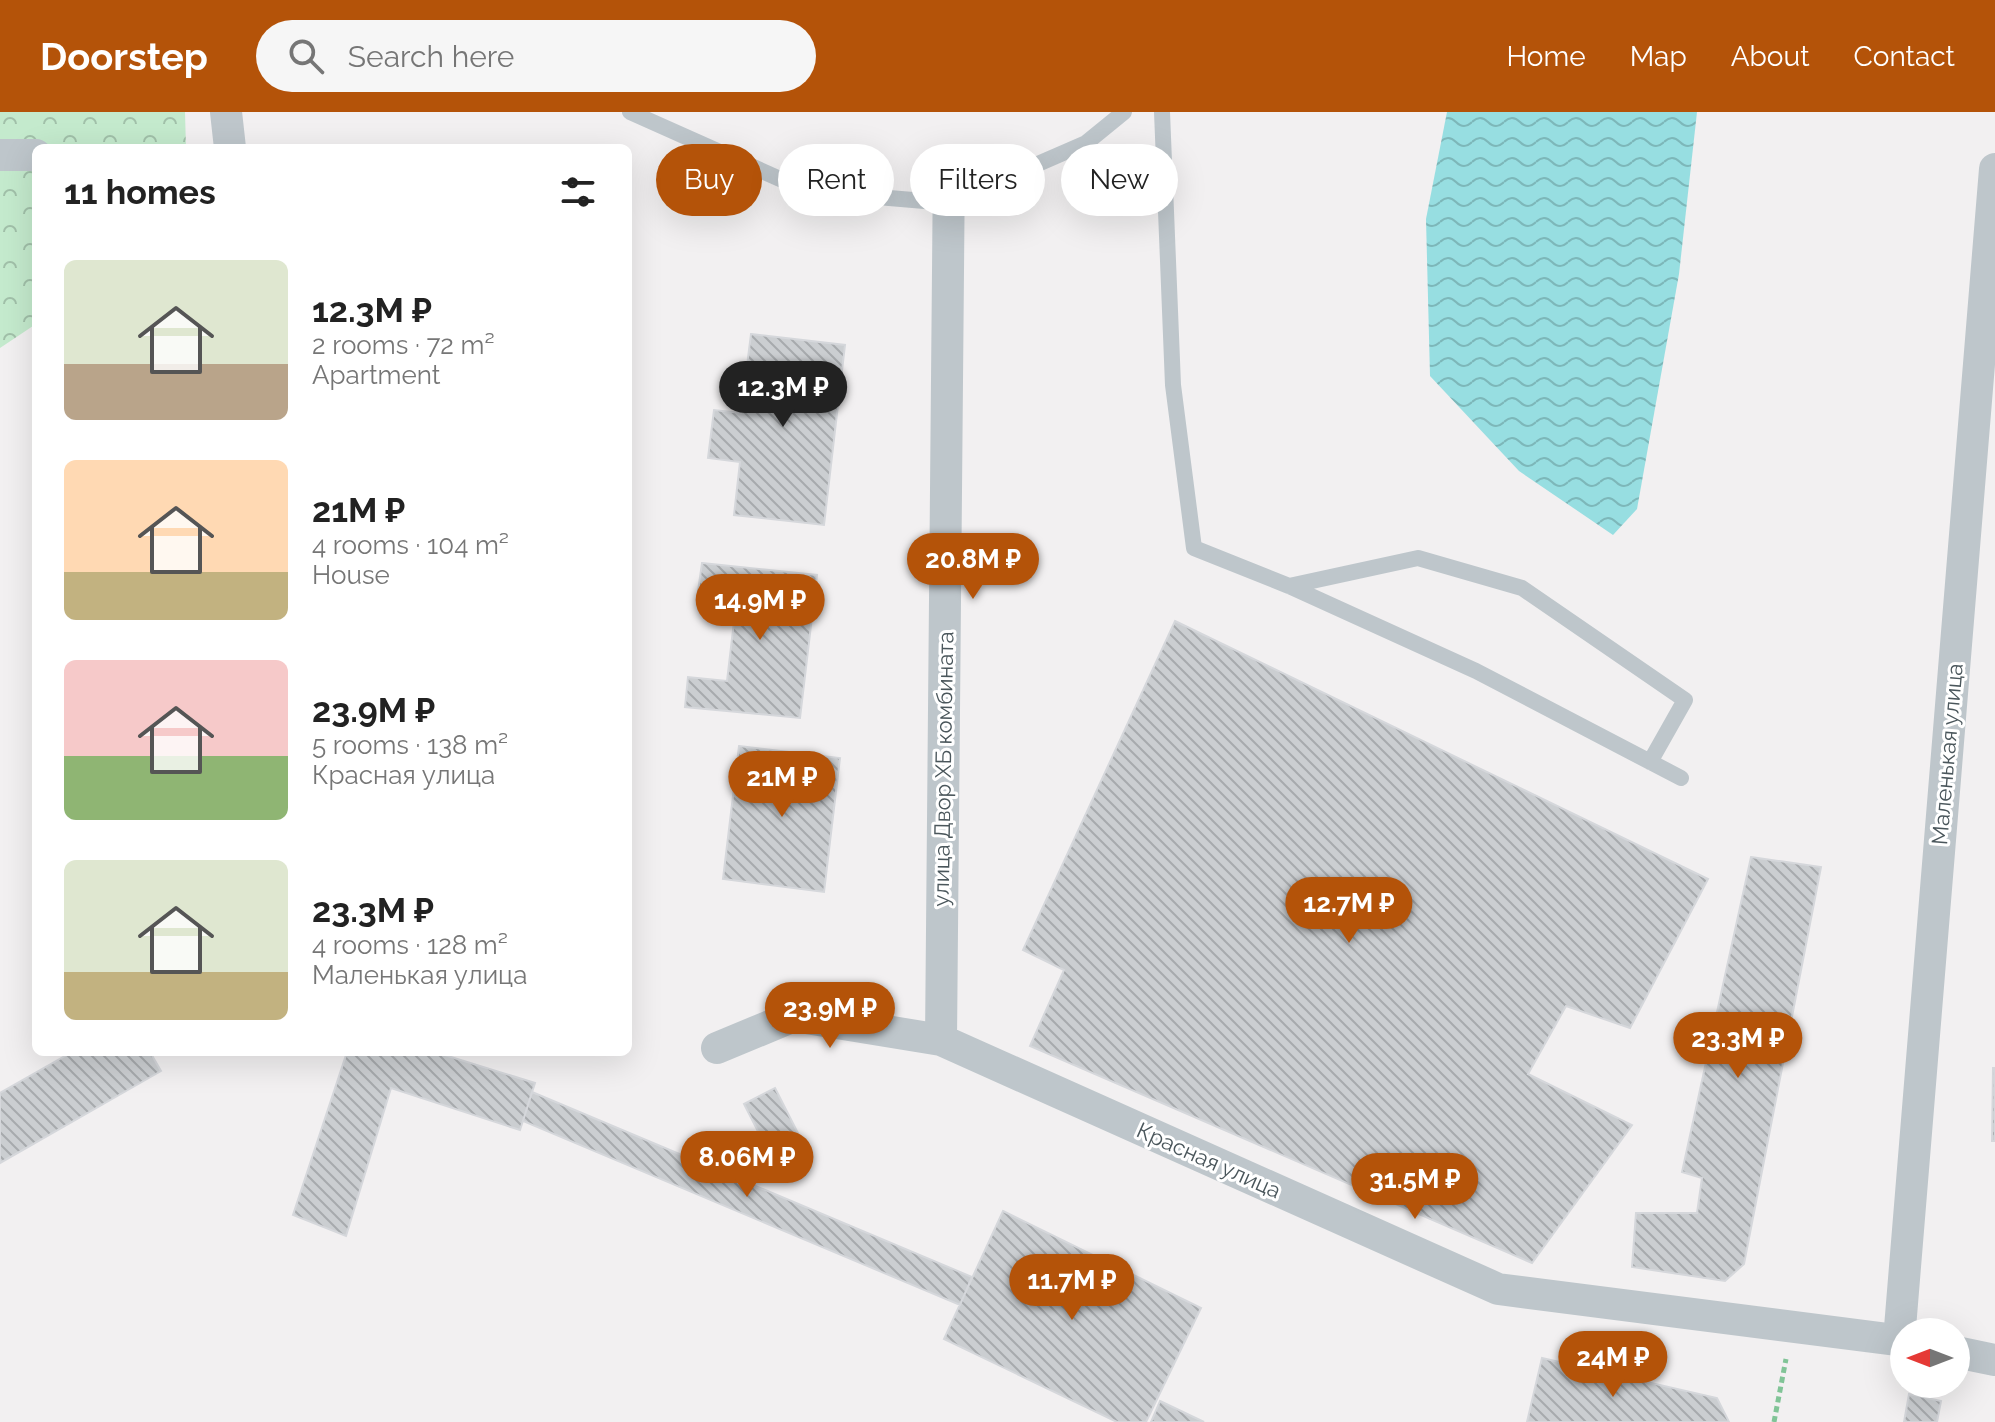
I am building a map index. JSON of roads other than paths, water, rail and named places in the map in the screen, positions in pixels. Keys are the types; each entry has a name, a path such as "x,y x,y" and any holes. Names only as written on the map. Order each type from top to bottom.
{"street":[{"path":"226,112 230,144"},
{"path":"0,155 32,155"},
{"name":"Маленькая улица","path":"1904,1318 1995,169"},
{"name":"улица Двор ХБ комбината","path":"941,1040 948,216"},
{"name":"Красная улица","path":"717,1048 794,1016 941,1040 1498,1289 1890,1338"},
{"path":"1970,1355 1995,1360"}],"lane":[{"path":"630,112 807,191 910,200"},
{"path":"1045,161 1086,143 1124,112"},
{"path":"1162,112 1173,385 1194,548 1289,586 1476,671 1681,778"},
{"path":"1289,586 1418,558 1522,588 1685,700 1650,762"}],"water":[{"path":"1447,112 1697,112 1679,274 1637,509 1613,535 1519,471 1430,376 1426,219"}]}
